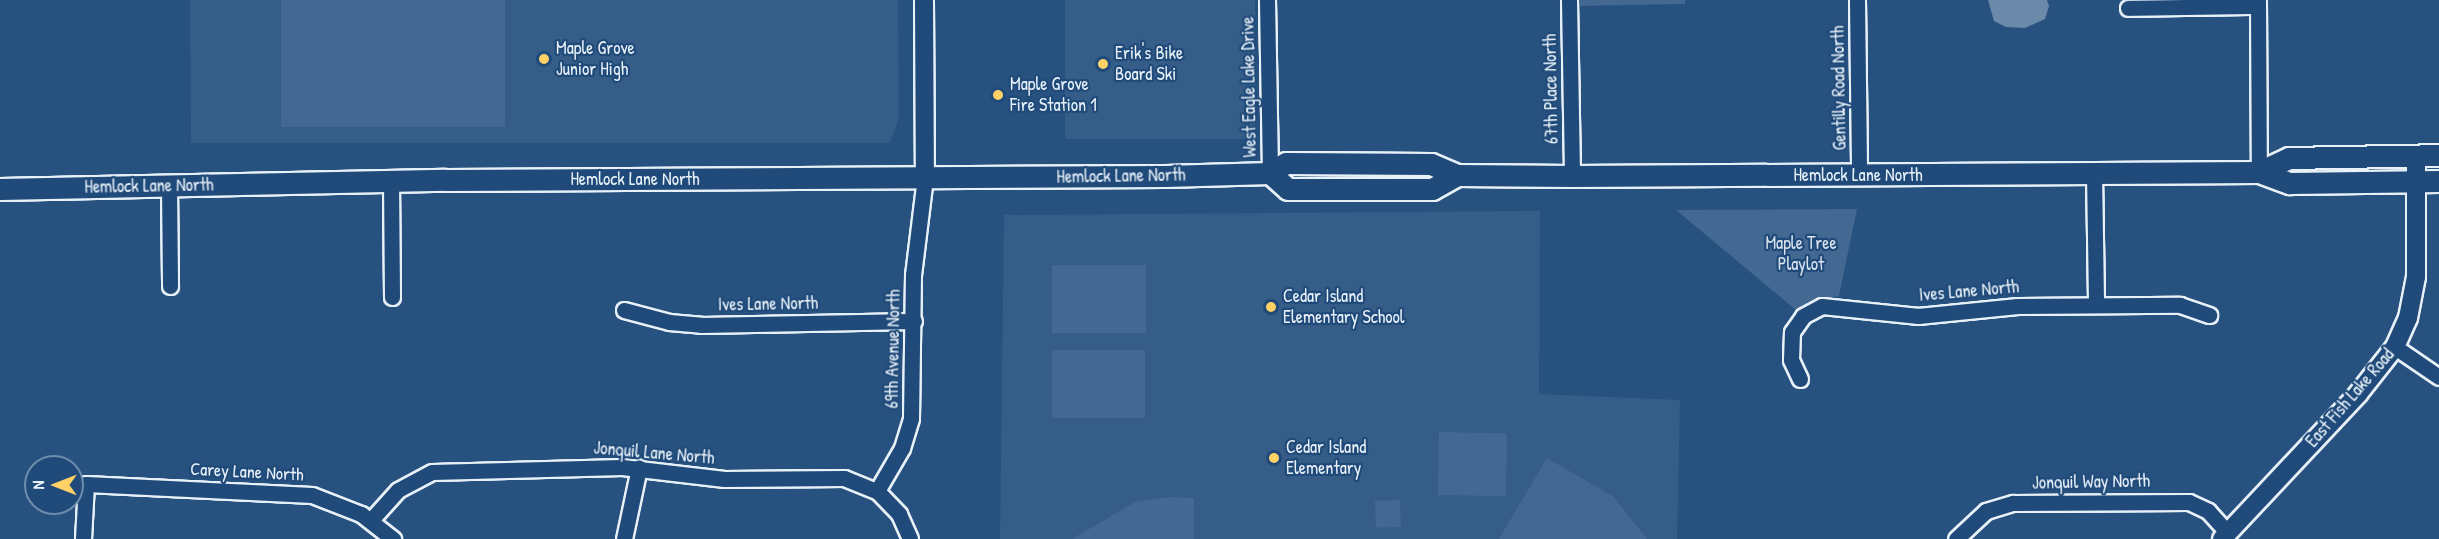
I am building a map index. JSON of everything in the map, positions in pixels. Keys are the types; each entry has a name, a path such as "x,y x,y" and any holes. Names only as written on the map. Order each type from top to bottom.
{"main road":[{"name":"Hemlock Lane North","path":"2259,172 2289,158 2439,155"},
{"name":"Hemlock Lane North","path":"0,189 391,181 1270,173 1288,189 1432,189 1457,174 1572,176 2259,172 2290,183 2439,181"}],"street":[{"path":"924,0 925,177"},
{"name":"West Eagle Lake Drive","path":"1267,0 1270,173"},
{"name":"67th Place North","path":"1569,0 1572,176"},
{"name":"Gentilly Road North","path":"1857,0 1859,175"},
{"path":"2128,8 2258,3 2259,172"},
{"name":"East Fish Lake Road","path":"2225,536 2358,394 2396,347 2415,290 2416,155"},
{"path":"2094,174 2096,304"},
{"name":"69th Avenue North","path":"877,491 902,448 911,418 914,262 925,177"},
{"path":"391,181 392,297"},
{"path":"169,186 170,286"},
{"name":"Ives Lane North","path":"1800,379 1791,360 1792,332 1803,316 1822,306 1918,316 2018,306 2180,305 2209,315"},
{"name":"Ives Lane North","path":"624,310 669,322 701,325 914,321"},
{"path":"2396,347 2439,377"},
{"path":"624,539 639,468"},
{"name":"Jonquil Lane North","path":"371,520 398,490 432,472 639,468 724,479 835,476 877,491"},
{"name":"Carey Lane North","path":"83,539 86,484 286,492 329,500 371,520 393,539"},
{"path":"877,491 898,514 909,539"},
{"name":"Jonquil Way North","path":"1956,539 1986,511 2013,503 2188,502 2208,511 2225,536"}],"shaded area":[{"name":"Maple Grove Junior High","path":"190,0 898,0 899,118 890,143 191,143"},
{"path":"1065,0 1255,0 1255,139 1065,139"},
{"path":"1988,0 2047,0 2049,6 2045,19 2025,28 2006,27 1994,21"},
{"name":"Cedar Island Elementary School","path":"1540,211 1539,394 1680,400 1677,539 1000,539 1004,215"}],"green space":[{"path":"281,0 505,0 505,127 281,127"},
{"path":"1577,0 1685,0 1685,4 1577,6"},
{"name":"Maple Tree Playlot","path":"1857,209 1839,296 1812,300 1796,310 1676,210"},
{"path":"1052,265 1146,265 1146,333 1052,333"},
{"path":"1052,350 1145,350 1145,418 1052,418"},
{"path":"1439,432 1507,433 1506,496 1438,495"},
{"path":"1547,458 1614,497 1647,539 1499,539"},
{"path":"1169,497 1194,498 1194,539 1072,539 1135,502"},
{"path":"1400,500 1401,527 1376,528 1375,501"}],"place":[{"name":"Maple Grove Junior High","path":"544,59"},
{"name":"Erik's Bike Board Ski","path":"1103,64"},
{"name":"Maple Grove Fire Station 1","path":"998,95"},
{"name":"Cedar Island Elementary School","path":"1271,307"},
{"name":"Cedar Island Elementary","path":"1274,458"}]}
